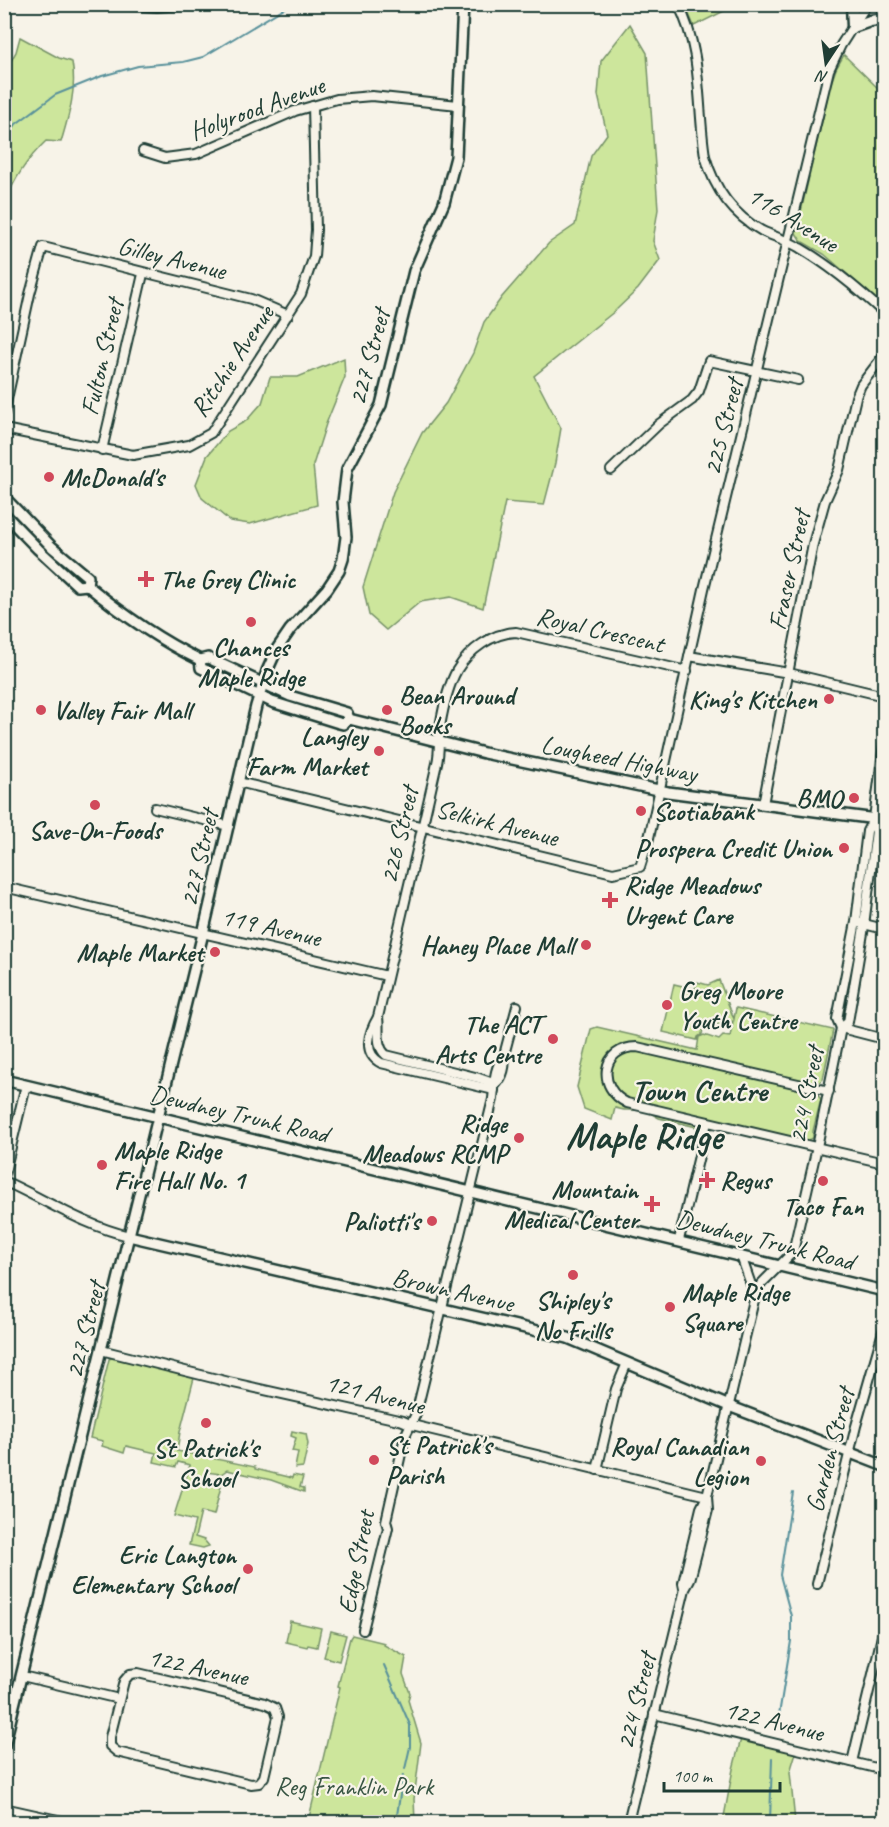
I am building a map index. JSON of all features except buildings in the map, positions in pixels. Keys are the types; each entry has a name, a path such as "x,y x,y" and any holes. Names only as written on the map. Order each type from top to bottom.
{"highway":[{"path":"852,4 854,27 870,21 885,19"},
{"path":"880,4 885,9"}],"main road":[{"name":"227 Street","path":"4,1746 259,696 271,662 282,641 327,589 339,571 346,537 343,502 347,469 381,405 414,271 444,203 456,157 463,4"},
{"name":"Lougheed Highway","path":"4,497 52,547 88,577 87,585"},
{"name":"Lougheed Highway","path":"4,514 8,523 78,586 87,585 140,625 200,660 208,658 301,700 347,712 348,720"},
{"name":"Lougheed Highway","path":"200,660 201,668 286,707 343,724 348,720"},
{"name":"Lougheed Highway","path":"348,720 588,776 660,790 885,820"},
{"name":"Dewdney Trunk Road","path":"4,1080 885,1291"},
{"name":"Brown Avenue","path":"129,1236 568,1338 729,1406 885,1466"}],"street":[{"path":"117,4 157,7 192,4"},
{"name":"116 Avenue","path":"678,4 686,21 693,46 698,75 703,144 719,190 737,212 762,230 799,246 836,271 885,313"},
{"name":"225 Street","path":"640,867 650,838 689,656 829,70 841,45 867,4"},
{"name":"Holyrood Avenue","path":"143,151 165,158 196,154 295,111 337,99 372,96 458,105"},
{"name":"Ritchie Avenue","path":"4,429 133,455 189,445 211,433 288,315 308,279 316,248 313,106"},
{"name":"Gilley Avenue","path":"4,412 30,294 43,247 261,302 288,315"},
{"name":"Fulton Street","path":"102,450 143,274"},
{"name":"Fraser Street","path":"763,804 813,544 825,501 838,470 856,397 861,385 885,355"},
{"path":"610,470 659,424 692,400 699,391 709,361 798,380"},
{"name":"Royal Crescent","path":"504,633 520,632 687,671"},
{"name":"226 Street","path":"495,1087 381,1063 373,1057 368,1043 378,1017 423,826 438,758 445,708 453,679 476,648 504,633"},
{"path":"689,656 789,673 885,696"},
{"name":"224 Street","path":"628,1822 685,1589 690,1581 708,1510 707,1496 755,1296 760,1284 793,1252 818,1147 841,1028 848,1022 860,923 876,831 874,818 885,744"},
{"name":"Selkirk Avenue","path":"238,782 613,873 640,867"},
{"path":"154,808 229,826"},
{"name":"119 Avenue","path":"4,886 387,976"},
{"path":"860,923 885,929"},
{"name":"Edge Street","path":"363,1630 388,1528 386,1521 389,1503 405,1436 412,1425 495,1087 501,1079 504,1055 517,1006"},
{"path":"378,1017 380,1030 378,1044 386,1055 479,1078 495,1087"},
{"path":"841,1028 885,1039"},
{"path":"829,1091 637,1047 621,1051 609,1062 606,1071 607,1081 614,1094 622,1101 885,1163"},
{"path":"4,1176 26,1085"},
{"path":"679,1240 707,1122"},
{"name":"Brown Avenue","path":"4,1181 83,1220 129,1236"},
{"path":"741,1256 755,1296"},
{"name":"Garden Street","path":"817,1584 850,1452 885,1328"},
{"name":"121 Avenue","path":"101,1350 707,1496"},
{"path":"597,1470 616,1389 627,1363"},
{"path":"852,1762 885,1628"},
{"name":"122 Avenue","path":"138,1673 265,1702 275,1708 278,1717 264,1777 259,1783 251,1784 117,1752 110,1746 110,1737 119,1699 124,1681 130,1674 138,1673"},
{"name":"122 Avenue","path":"22,1676 119,1699"},
{"name":"122 Avenue","path":"654,1714 885,1770"},
{"path":"4,1808 67,1822"}],"green space":[{"path":"685,5 736,5 694,26"},
{"path":"630,24 647,53 658,209 653,241 660,260 638,289 615,311 534,376 561,428 555,463 544,505 505,502 483,608 451,597 420,602 386,630 369,615 363,587 393,492 422,433 446,403 473,353 484,322 502,297 549,243 575,225 591,156 607,134 598,95 601,61"},
{"path":"20,37 59,58 72,62 74,82 61,142 46,141 39,148 22,170 5,203 5,71 16,52"},
{"path":"844,55 881,91 884,89 884,306 824,254 801,241 796,233 830,86"},
{"path":"344,358 345,377 313,465 317,505 250,524 230,521 202,498 196,484 207,456 228,431 246,421 262,403 270,377 298,377"},
{"path":"719,980 734,1019 736,1008 833,1030 823,1079 817,1085 815,1092 821,1099 813,1138 807,1141 703,1119 701,1128 659,1118 645,1110 615,1108 612,1120 584,1109 577,1087 591,1029 597,1027 697,1050 699,1037 704,1035 719,1040 723,1036 730,1037 733,1021 721,1025 705,1021 702,1034 698,1037 697,1040 663,1032 674,984 695,989 697,982 708,985"},
{"path":"113,1357 218,1382 194,1378 177,1451 255,1467 255,1469 292,1478 293,1475 303,1477 300,1487 304,1488 304,1492 271,1480 227,1470 221,1474 206,1472 205,1479 201,1478 200,1481 221,1486 214,1515 201,1512 195,1537 204,1540 209,1546 203,1548 189,1545 195,1521 174,1516 190,1465 178,1462 176,1467 154,1462 156,1453 126,1446 124,1453 102,1446 103,1441 90,1438 109,1359"},
{"path":"292,1431 306,1434 308,1444 303,1467 295,1468 298,1452 292,1451 296,1438 291,1436"},
{"path":"290,1621 321,1628 317,1647 286,1642"},
{"path":"331,1631 346,1635 339,1661 324,1657"},
{"name":"Reg Franklin Park","path":"352,1635 385,1643 384,1645 406,1657 403,1674 410,1693 408,1700 421,1743 414,1799 415,1822 308,1822 340,1687 338,1686"},
{"path":"742,1735 797,1749 790,1772 795,1822 723,1822"}],"waterway":[{"path":"4,142 16,124 55,95 102,76 138,66 183,62 203,57 291,4"},
{"path":"777,1727 791,1641 791,1616 780,1575 793,1492"},
{"path":"384,1665 410,1725 410,1747 405,1769"},
{"path":"770,1822 772,1758"},
{"path":"396,1822 403,1775"}],"place":[{"name":"McDonald's","path":"49,477"},
{"name":"The Grey Clinic","path":"146,579"},
{"name":"Chances Maple Ridge","path":"251,622"},
{"name":"King's Kitchen","path":"829,699"},
{"name":"Valley Fair Mall","path":"41,710"},
{"name":"Bean Around Books","path":"387,710"},
{"name":"Langley Farm Market","path":"379,751"},
{"name":"BMO","path":"854,798"},
{"name":"Save-On-Foods","path":"95,805"},
{"name":"Scotiabank","path":"641,811"},
{"name":"Prospera Credit Union","path":"844,848"},
{"name":"Ridge Meadows Urgent Care","path":"610,900"},
{"name":"Haney Place Mall","path":"586,945"},
{"name":"Maple Market","path":"215,952"},
{"name":"Greg Moore Youth Centre","path":"667,1005"},
{"name":"The ACT Arts Centre","path":"553,1039"},
{"name":"Ridge Meadows RCMP","path":"519,1138"},
{"name":"Maple Ridge Fire Hall No. 1","path":"102,1165"},
{"name":"Regus","path":"707,1180"},
{"name":"Taco Fan","path":"823,1181"},
{"name":"Mountain Medical Center","path":"652,1204"},
{"name":"Paliotti's","path":"432,1221"},
{"name":"Shipley's No Frills","path":"573,1275"},
{"name":"Maple Ridge Square","path":"670,1307"},
{"name":"St Patrick's School","path":"206,1423"},
{"name":"St Patrick's Parish","path":"374,1460"},
{"name":"Royal Canadian Legion","path":"761,1461"},
{"name":"Eric Langton Elementary School","path":"248,1569"}],"district":[{"name":"Town Centre","path":"699,1090"},
{"name":"Maple Ridge","path":"644,1136"}]}
